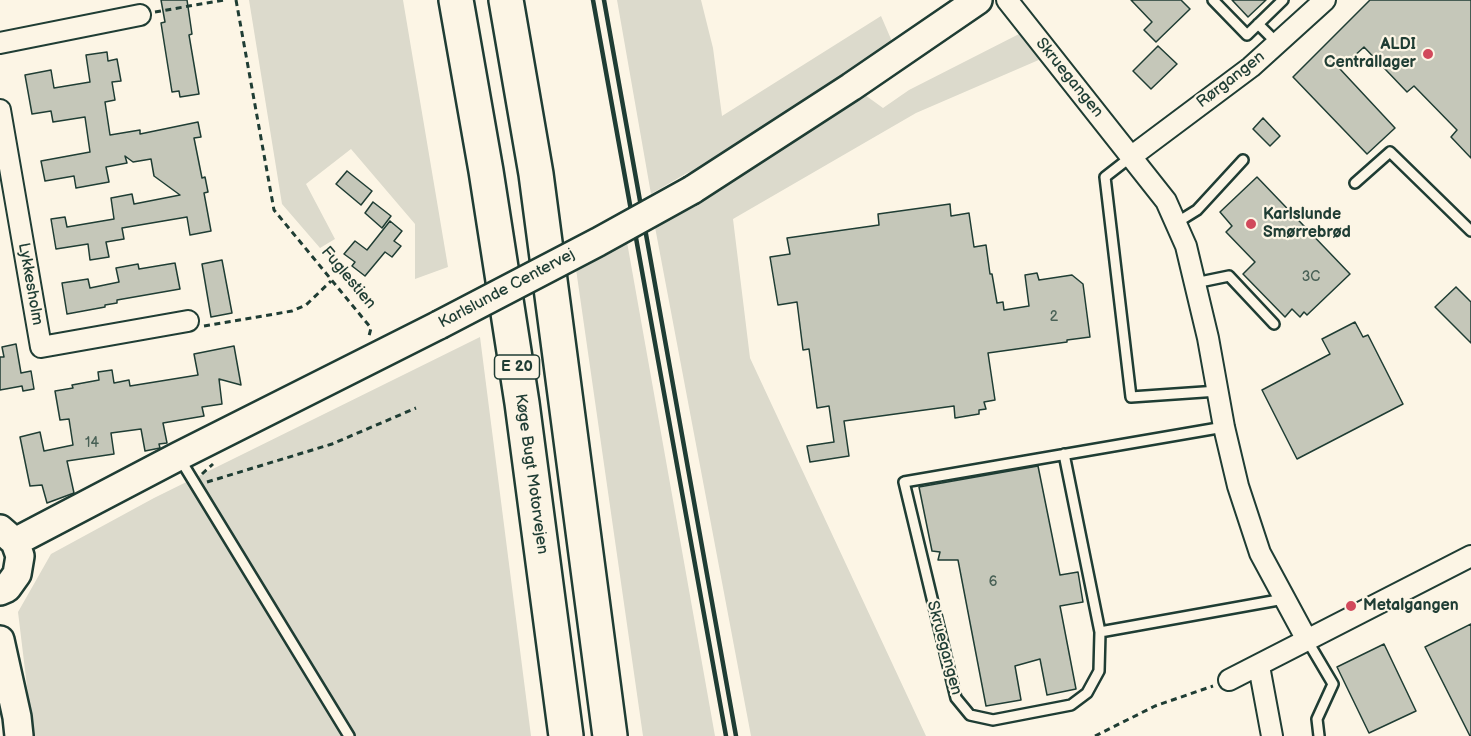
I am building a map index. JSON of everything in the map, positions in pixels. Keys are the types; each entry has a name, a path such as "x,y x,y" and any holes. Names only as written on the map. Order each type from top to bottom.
{"highway":[{"name":"Køge Bugt Motorvejen","path":"456,0 486,171 522,403 566,736"},
{"name":"E 20","path":"506,0 537,174 610,736"}],"street":[{"name":"Karlslunde Centervej","path":"7,535 214,439 598,242 692,190 842,93 978,0"},
{"name":"Skruegangen","path":"1007,0 1166,201 1186,246 1238,486 1260,553 1307,640"},
{"name":"Rørgangen","path":"1132,156 1251,67 1325,0"},
{"path":"0,43 140,15"},
{"name":"Lykkesholm","path":"0,110 41,347 188,321"},
{"path":"0,591 7,588 17,574 20,556 7,535"},
{"path":"1229,680 1471,556"},
{"path":"0,640 20,736"},
{"path":"1259,666 1272,736"}],"lane":[{"path":"1213,0 1247,35 1283,0"},
{"path":"1258,24 1277,43"},
{"path":"1355,183 1390,152 1471,231"},
{"path":"1132,156 1105,177 1131,397 1218,391"},
{"path":"1176,223 1197,210 1243,160"},
{"path":"1195,283 1229,276 1274,324"},
{"name":"Skruegangen","path":"1064,454 1100,632 1099,671 1087,693 1071,705 993,720 970,715 956,698 904,482 1064,454 1224,427"},
{"path":"179,456 349,736"},
{"path":"1100,632 1284,599"},
{"path":"1307,640 1333,684 1317,719 1319,736"}],"path":[{"path":"140,15 224,0"},
{"name":"Fuglestien","path":"236,0 274,210 371,328 370,335 363,341"},
{"path":"188,321 199,327 292,311 306,305 331,281"},
{"path":"195,483 332,444 416,408"},
{"path":"195,483 218,459 220,448 214,439"},
{"path":"1095,736 1155,706 1229,680"}],"shaded area":[{"path":"249,0 403,0 448,267 415,279 415,224 351,149 306,184 335,239 320,248 282,204"},
{"path":"617,0 701,0 713,48 722,116 881,16 894,46 726,159 687,173 651,194"},
{"path":"1021,33 1041,59 916,113 733,219 750,358 926,736 751,736 655,227 696,206 865,95 883,108 909,90"},
{"path":"627,242 715,736 643,736 576,269"},
{"path":"480,337 531,736 33,736 18,612 51,554 154,498"}],"building":[{"path":"161,0 187,0 192,34 189,35 199,94 180,97 179,91 172,92 161,23 165,22"},
{"path":"1131,0 1181,0 1190,9 1156,42 1144,30 1152,22"},
{"path":"1232,0 1266,0 1248,17"},
{"path":"1370,0 1471,0 1471,158 1451,137 1457,130 1414,86 1407,92 1364,47 1340,69 1395,128 1367,154 1293,77"},
{"path":"1158,46 1177,64 1151,89 1133,71"},
{"path":"107,52 108,61 117,59 121,81 112,82 115,100 105,102 110,135 140,130 140,134 198,122 201,137 194,138 202,178 205,177 208,192 204,193 211,231 190,235 187,217 122,228 124,239 106,242 109,257 90,260 88,244 56,249 51,219 65,217 67,227 114,219 111,198 132,194 134,204 180,195 154,176 151,159 133,162 125,156 127,163 106,167 109,182 76,188 74,176 45,181 41,161 90,152 85,117 53,122 51,111 32,114 25,75 51,70 54,88 90,82 86,55"},
{"path":"1263,118 1280,136 1270,146 1253,129"},
{"path":"347,171 372,191 361,205 336,184"},
{"path":"1257,177 1350,274 1307,315 1304,312 1300,317 1292,309 1285,317 1243,274 1255,262 1226,232 1232,226 1220,212"},
{"path":"373,202 391,216 382,228 365,213"},
{"path":"950,204 951,216 969,213 974,247 986,245 997,303 1003,302 1004,310 1029,306 1025,275 1037,273 1039,280 1072,275 1083,284 1090,337 988,353 995,400 984,402 986,409 979,410 979,414 955,418 954,406 844,421 849,456 810,462 807,446 834,442 829,406 817,408 809,349 803,350 797,302 778,305 770,257 790,254 787,238 879,225 878,214"},
{"path":"390,221 402,231 394,241 401,246 392,257 385,252 365,276 352,266 355,262 344,254 355,241 367,250"},
{"path":"222,260 232,313 211,317 202,264"},
{"path":"175,263 180,289 117,300 117,303 105,305 105,307 67,314 62,283 88,279 90,288 119,282 116,268 138,264 139,269"},
{"path":"1456,287 1471,302 1471,343 1435,307"},
{"path":"1355,322 1363,337 1368,335 1403,404 1297,459 1262,390 1330,354 1322,339"},
{"path":"16,344 21,373 31,371 34,389 23,391 22,386 0,390 0,357 4,357 2,347"},
{"path":"234,346 241,385 219,379 222,404 202,407 204,416 163,423 167,443 159,444 160,448 145,451 141,429 111,433 114,454 67,461 74,493 47,503 42,485 30,486 20,437 40,432 44,451 73,445 69,419 60,420 55,391 99,380 98,372 112,370 114,383 129,380 130,386 198,375 194,354"},
{"path":"1038,466 1060,575 1078,572 1083,602 1060,606 1076,689 1047,695 1040,659 1015,666 1021,700 986,706 958,560 938,560 940,552 932,551 919,487"},
{"path":"1471,624 1471,736 1470,736 1425,647"},
{"path":"1384,644 1416,711 1369,733 1337,667"}],"railway":[{"path":"593,0 726,736"},
{"path":"604,0 736,736"}],"place":[{"name":"ALDI Centrallager","path":"1428,54"},
{"name":"Karlslunde Smørrebrød","path":"1251,224"},
{"name":"Metalgangen","path":"1351,606"}]}
